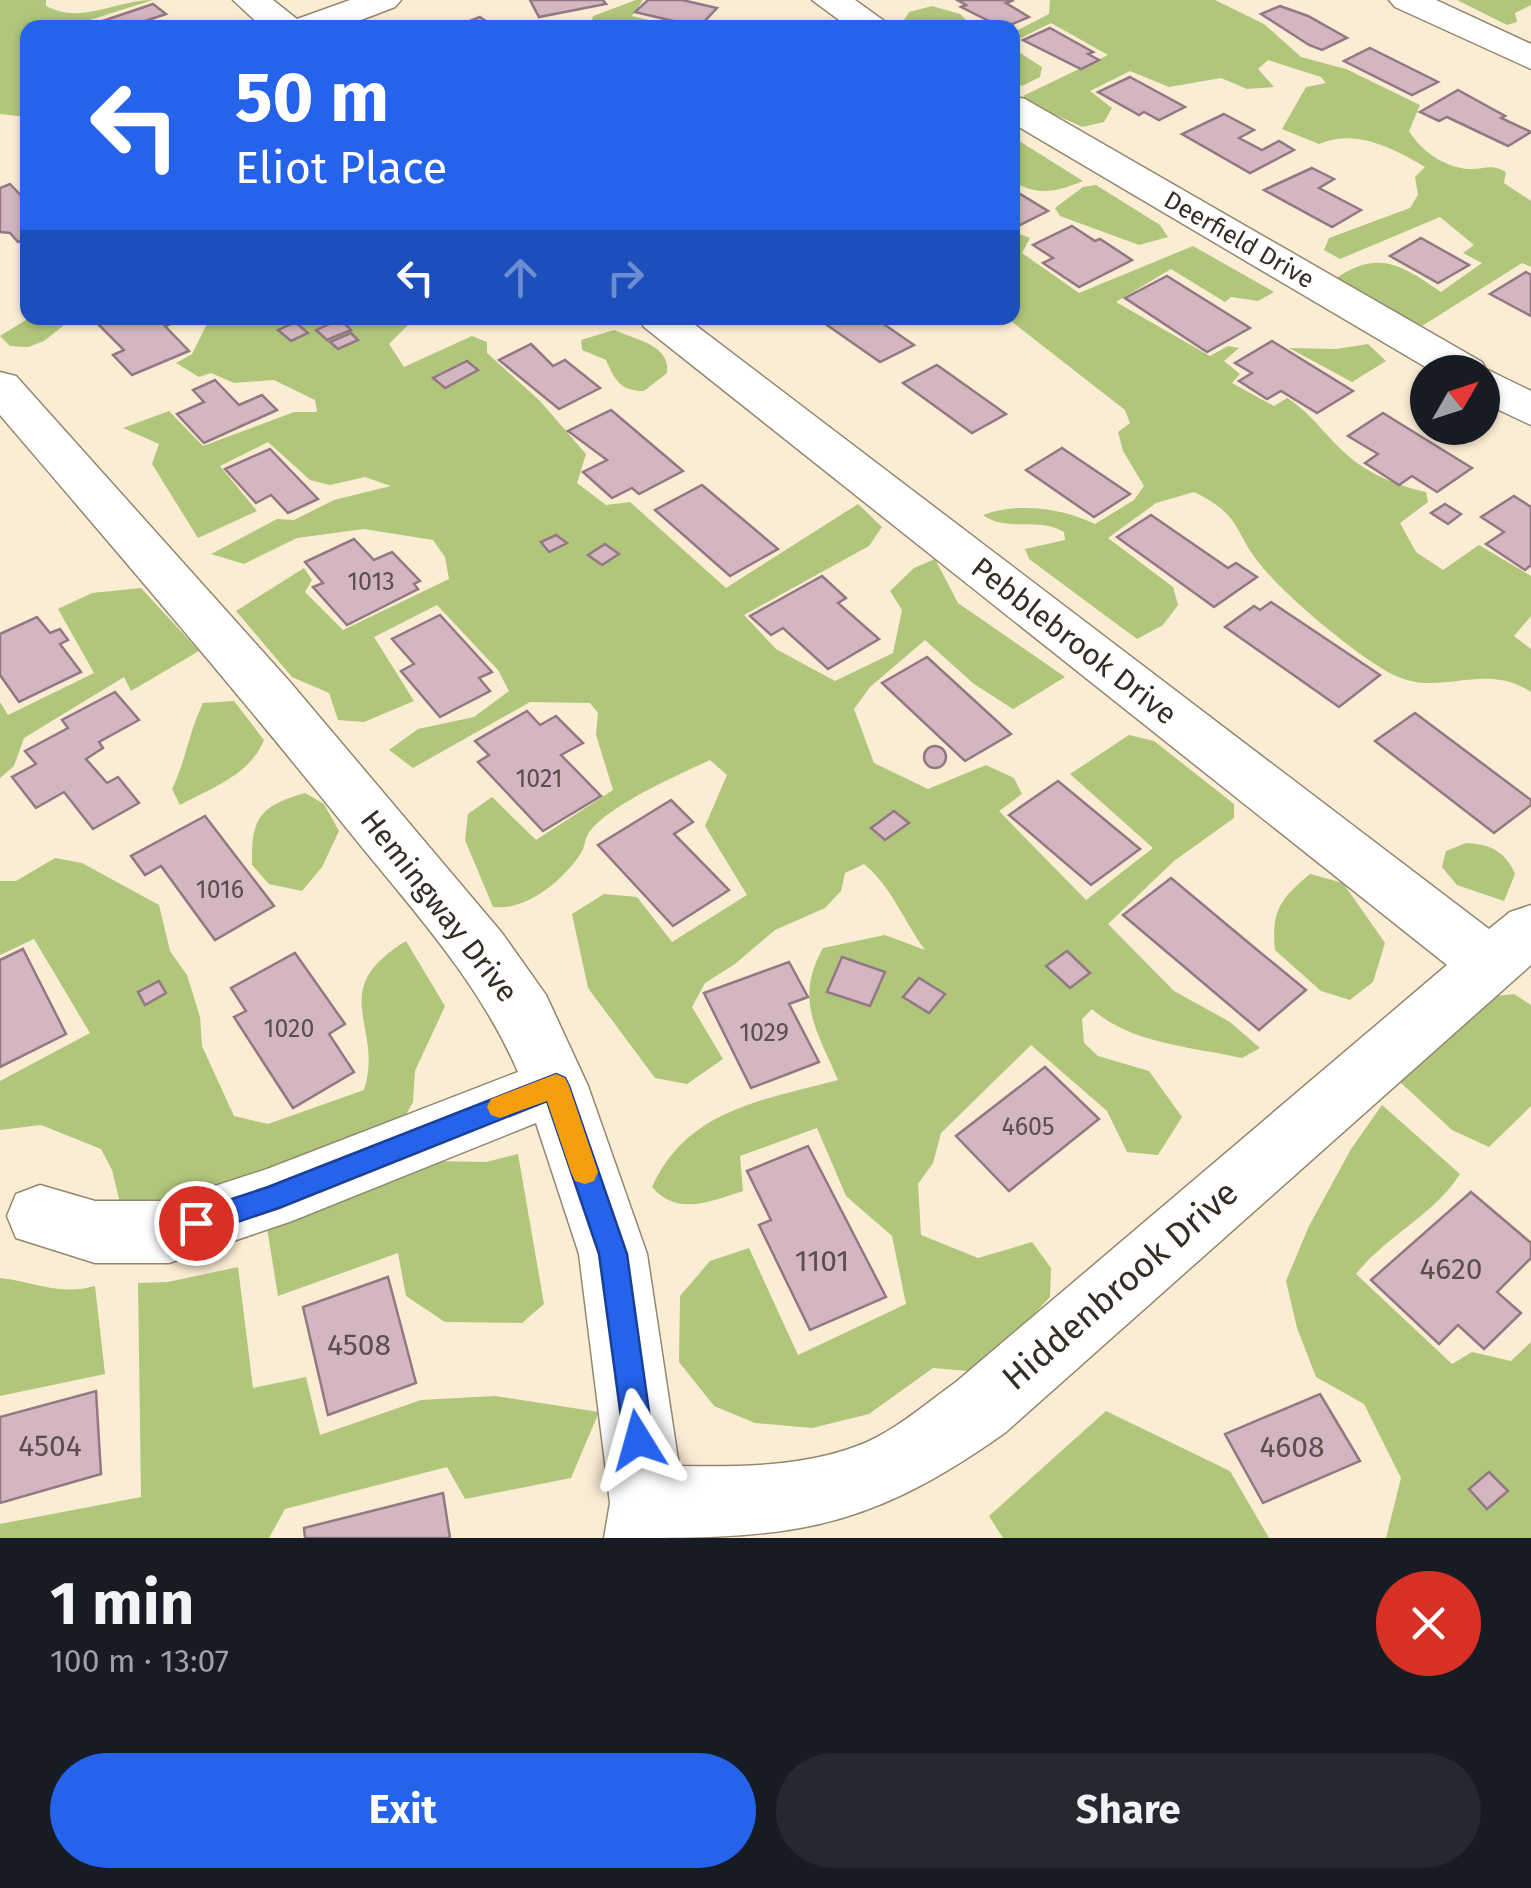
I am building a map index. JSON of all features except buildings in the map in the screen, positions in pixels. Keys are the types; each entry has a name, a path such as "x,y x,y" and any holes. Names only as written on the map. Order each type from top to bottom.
{"street":[{"path":"251,0 276,20"},
{"path":"327,20 383,0"},
{"path":"830,0 863,20"},
{"path":"1407,0 1531,58"},
{"name":"Deerfield Drive","path":"1020,112 1437,355"},
{"name":"Pebblebrook Drive","path":"668,325 1510,947"},
{"name":"Hemingway Drive","path":"0,386 271,696 481,951 524,1014 556,1086 613,1254 644,1520"},
{"path":"1500,392 1531,410"},
{"name":"Hiddenbrook Drive","path":"644,1520 856,1483 920,1452 980,1407 1510,947"},
{"path":"40,1216 96,1232 170,1232 269,1199 556,1086"}],"green space":[{"path":"0,0 46,0 46,6 73,13 153,0 90,20 20,20 20,116 0,114"},
{"path":"643,0 632,16 649,20 592,20 593,16"},
{"path":"1050,0 1215,0 1264,24 1301,57 1346,69 1420,105 1409,131 1427,151 1459,168 1500,169 1506,172 1504,183 1531,201 1531,267 1522,263 1422,326 1335,279 1365,265 1390,264 1441,292 1482,263 1463,253 1474,245 1440,217 1340,259 1324,250 1329,238 1410,208 1418,195 1415,177 1425,167 1374,142 1346,138 1319,144 1282,129 1306,87 1326,83 1321,77 1268,60 1258,69 1274,87 1247,89 1221,78 1169,87 1130,71 1090,91 1112,108 1104,122 1082,127 1023,96 1108,55 1051,23 1020,38 1020,29 1049,14"},
{"path":"1457,0 1531,0 1531,5 1515,13 1517,22 1507,25"},
{"path":"932,6 960,14 966,20 904,20 909,12"},
{"path":"1020,53 1042,67 1040,77 1022,86"},
{"path":"1020,141 1083,181 1048,191 1020,185"},
{"path":"1096,185 1160,225 1168,237 1139,245 1060,216 1055,208 1083,187"},
{"path":"1020,234 1030,238 1022,253 1079,293 1193,246 1274,292 1258,301 1231,297 1225,302 1171,269 1116,302 1210,356 1228,346 1239,348 1224,361 1240,374 1232,383 1274,406 1287,398 1360,465 1387,480 1426,492 1428,502 1400,523 1416,552 1443,570 1479,545 1531,576 1531,616 1514,636 1531,649 1531,692 1497,679 1413,681 1381,668 1290,596 1254,556 1230,517 1194,492 1156,503 1108,538 1173,587 1178,605 1163,625 1137,639 1029,559 1025,549 1065,540 1064,532 1043,525 1002,523 983,515 1010,509 1039,509 1095,524 1134,500 1144,486 1123,451 1118,432 1130,423 1125,410 1016,325 1020,325"},
{"path":"20,324 63,325 44,341 28,347 10,346 0,336"},
{"path":"206,325 408,325 389,344 404,367 472,336 487,342 487,353 540,401 586,454 577,483 606,505 630,502 726,588 858,504 882,527 869,546 744,615 776,649 835,681 893,653 902,610 890,591 914,568 935,559 958,603 1065,677 1013,709 974,684 925,640 870,687 854,709 874,763 928,789 986,765 1014,778 1022,794 999,811 1086,900 1153,848 1070,774 1129,735 1154,741 1234,804 1234,818 1174,861 1108,924 1174,991 1230,1022 1260,1048 1242,1058 1163,1043 1125,1030 1092,1009 1082,1019 1084,1043 1098,1056 1149,1071 1182,1117 1158,1155 1127,1152 1107,1111 1031,1045 941,1133 933,1163 918,1184 921,1235 978,1258 1032,1242 1051,1268 1050,1297 988,1363 969,1371 933,1368 869,1414 812,1428 755,1423 714,1406 679,1362 680,1296 710,1261 749,1248 798,1355 906,1304 892,1236 846,1196 817,1128 740,1156 743,1191 684,1204 673,1202 652,1187 685,1140 707,1124 756,1102 838,1080 816,1030 809,999 814,967 823,948 885,935 925,950 874,873 864,864 845,873 841,891 825,908 775,930 705,983 692,1007 723,1059 687,1084 655,1078 588,988 572,914 604,894 637,897 672,942 747,895 705,826 727,775 710,760 629,801 590,831 581,853 543,892 518,904 493,907 465,840 468,814 492,797 536,840 613,790 596,735 598,713 590,703 530,702 413,768 389,750 418,729 474,717 509,691 498,670 437,605 374,637 414,701 364,722 338,720 329,693 292,677 236,611 304,568 312,580 305,592 343,630 449,579 445,557 433,540 364,529 297,538 244,564 211,554 277,519 294,520 334,500 391,486 365,477 330,485 310,480 268,442 220,466 257,511 198,538 152,464 159,444 123,428 169,411 203,446 294,412 317,412 315,400 274,380 234,383 211,373 199,377 176,363 192,354"},
{"path":"614,330 658,350 664,356 667,373 644,391 630,389 612,374 606,360 582,350 581,340"},
{"path":"1368,344 1386,361 1352,382 1289,348 1336,349"},
{"path":"141,588 199,651 131,691 124,677 24,738 14,766 0,778 0,702 8,715 94,673 58,609 92,593"},
{"path":"234,701 264,740 258,752 217,786 180,805 172,789 203,703"},
{"path":"305,793 324,804 339,831 322,867 302,891 269,884 252,865 252,849 261,816 278,803"},
{"path":"1466,843 1496,850 1511,866 1515,874 1504,901 1457,885 1442,867 1446,851"},
{"path":"55,858 82,863 159,905 170,951 187,975 200,1017 202,1046 234,1116 268,1124 364,1090 368,1047 362,993 368,976 382,959 406,941 445,1006 415,1071 413,1102 400,1125 191,1201 121,1207 112,1170 101,1149 41,1125 0,1130 0,1081 90,1033 34,939 0,955 0,881 16,881"},
{"path":"1310,874 1343,883 1385,943 1373,982 1350,1000 1321,991 1275,950 1276,915 1291,891"},
{"path":"1514,994 1531,1005 1531,1106 1489,1147 1452,1130 1400,1082 1486,997"},
{"path":"1382,1105 1460,1174 1437,1201 1356,1274 1452,1364 1472,1352 1511,1361 1531,1342 1531,1538 1386,1538 1401,1478 1364,1404 1316,1377 1297,1328 1286,1281 1309,1226 1351,1149"},
{"path":"518,1154 544,1304 522,1323 445,1322 406,1296 398,1253 278,1296 266,1222 428,1161 486,1162"},
{"path":"238,1267 253,1388 306,1377 320,1435 421,1400 495,1396 599,1412 571,1478 465,1499 447,1467 285,1509 269,1538 0,1538 0,1524 141,1497 138,1283 168,1282"},
{"path":"0,1278 59,1289 95,1286 105,1374 0,1396"},
{"path":"1106,1411 1230,1471 1269,1538 1003,1538 989,1516"}],"slow traffic":[{"path":"500,1107 556,1086 585,1172"}],"route":[{"path":"196,1223 269,1199 556,1086 613,1254 638,1440"}]}
